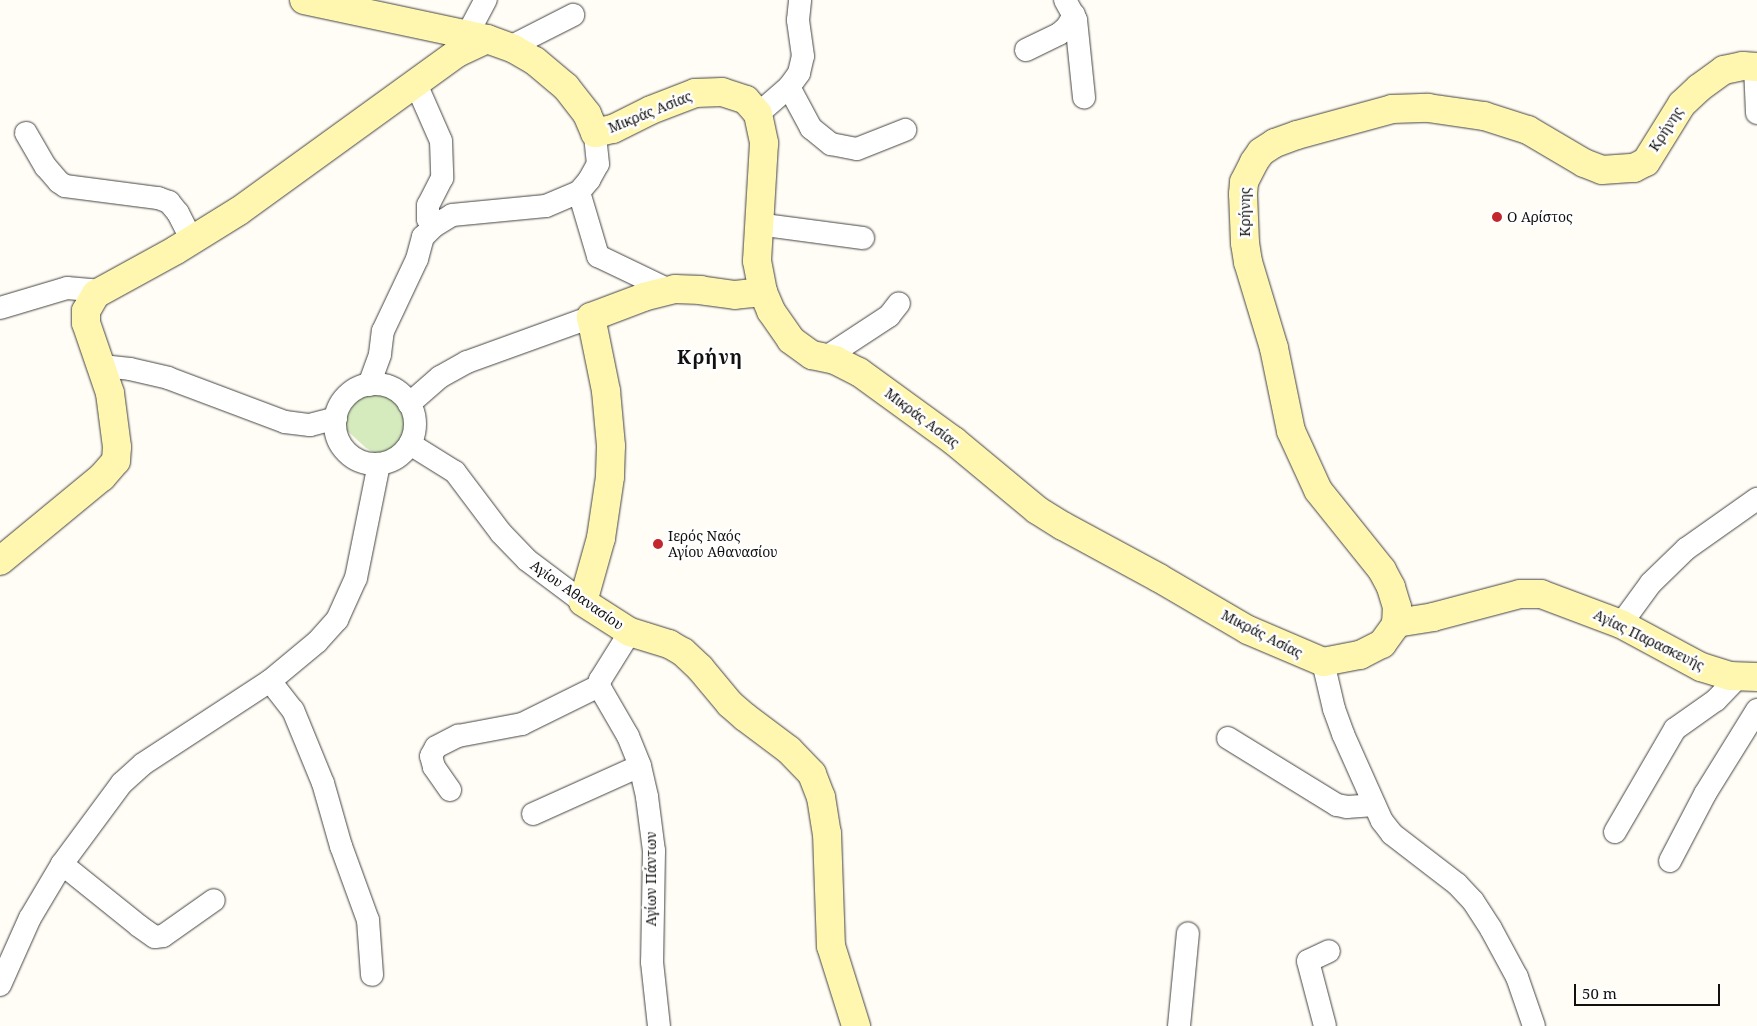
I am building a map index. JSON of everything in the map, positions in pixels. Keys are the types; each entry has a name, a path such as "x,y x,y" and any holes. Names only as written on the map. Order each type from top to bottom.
{"street":[{"name":"Μικράς Ασίας","path":"304,0 488,41 535,61 566,87 587,114 595,132 614,129 651,110 682,98 709,91 729,93 741,97 751,104 758,114 764,146 756,250 763,292 778,323 791,340 812,355 849,366 954,441 1045,516 1248,630 1323,662"},
{"path":"486,0 488,41"},
{"path":"758,114 789,86 799,73 802,65 798,20 800,0"},
{"path":"1026,50 1059,34 1067,27 1070,8"},
{"path":"1070,8 1084,98"},
{"path":"0,561 113,466 117,458 110,393 85,316 88,305 99,291 192,240 245,206 457,53 488,41 573,15"},
{"name":"Κρήνης","path":"1396,623 1397,603 1387,580 1318,490 1291,431 1274,348 1248,262 1245,243 1243,224 1244,188 1248,172 1254,162 1261,152 1275,143 1298,134 1392,109 1428,108 1484,116 1528,130 1584,163 1602,170 1634,168 1646,162 1682,104 1699,88 1724,70 1743,66 1756,67"},
{"path":"1756,67 1757,113"},
{"path":"416,84 441,141 442,178 428,205 428,219 434,226"},
{"path":"789,86 811,128 831,144 843,148 857,149 906,130"},
{"path":"369,385 380,354 383,331 417,259 422,238 434,226 452,215 546,206 579,192 589,180 598,164 595,132"},
{"path":"26,133 46,167 65,186 158,198 169,202 178,213 192,240"},
{"path":"579,192 598,256 608,263 645,277 669,290"},
{"path":"758,224 863,238"},
{"path":"0,308 62,289 76,288 99,291"},
{"path":"409,404 440,377 467,362 669,290 689,289 739,295 763,292"},
{"path":"825,358 890,316 899,303"},
{"path":"583,602 601,538 610,478 611,446 606,391 591,317"},
{"path":"102,366 130,369 168,378 285,422 310,425 336,418"},
{"path":"369,385 379,385 394,390 409,404 415,420 410,444 396,458 379,464 361,462 346,452 337,436 336,418 341,404 347,396 355,390 369,385"},
{"name":"Αγίου Αθανασίου","path":"410,444 455,472 501,533 527,560 583,602 630,632 669,644 687,655 730,704 789,750 812,774 822,797 828,833 831,946 856,1026"},
{"path":"0,985 30,918 62,864 106,802 131,774 270,680 322,636 344,608 356,578 379,464"},
{"path":"1621,624 1652,583 1686,549 1757,499"},
{"name":"Αγίας Παρασκευής","path":"1396,623 1433,617 1520,594 1547,595 1621,624 1701,666 1750,683"},
{"path":"1396,623 1389,638 1376,648 1353,657 1323,662 1334,709 1374,805 1392,834 1457,884 1484,915 1517,977 1534,1026"},
{"path":"450,790 434,767 431,756 436,748 458,736 522,724 599,686 600,680 630,632"},
{"path":"270,680 293,710 320,775 341,846 368,920 372,974"},
{"path":"1615,832 1675,729 1716,700 1750,683"},
{"name":"Αγίων Πάντων","path":"599,686 628,736 640,766 647,797 654,850 652,962 659,1026"},
{"path":"1670,861 1705,794 1757,710"},
{"path":"1228,738 1337,805 1347,807 1374,805"},
{"path":"532,814 640,766"},
{"path":"62,864 139,926 156,937 163,936 214,900"},
{"path":"1179,1026 1188,933"},
{"path":"1325,1026 1308,961 1329,952"}],"green space":[{"path":"359,395 388,395 401,401 410,417 411,426 405,444 392,454 375,453 366,448 342,426"}],"place":[{"name":"Ο Αρίστος","path":"1497,217"},
{"name":"Ιερός Ναός Αγίου Αθανασίου","path":"658,544"}],"district":[{"name":"Κρήνη","path":"710,358"}]}
